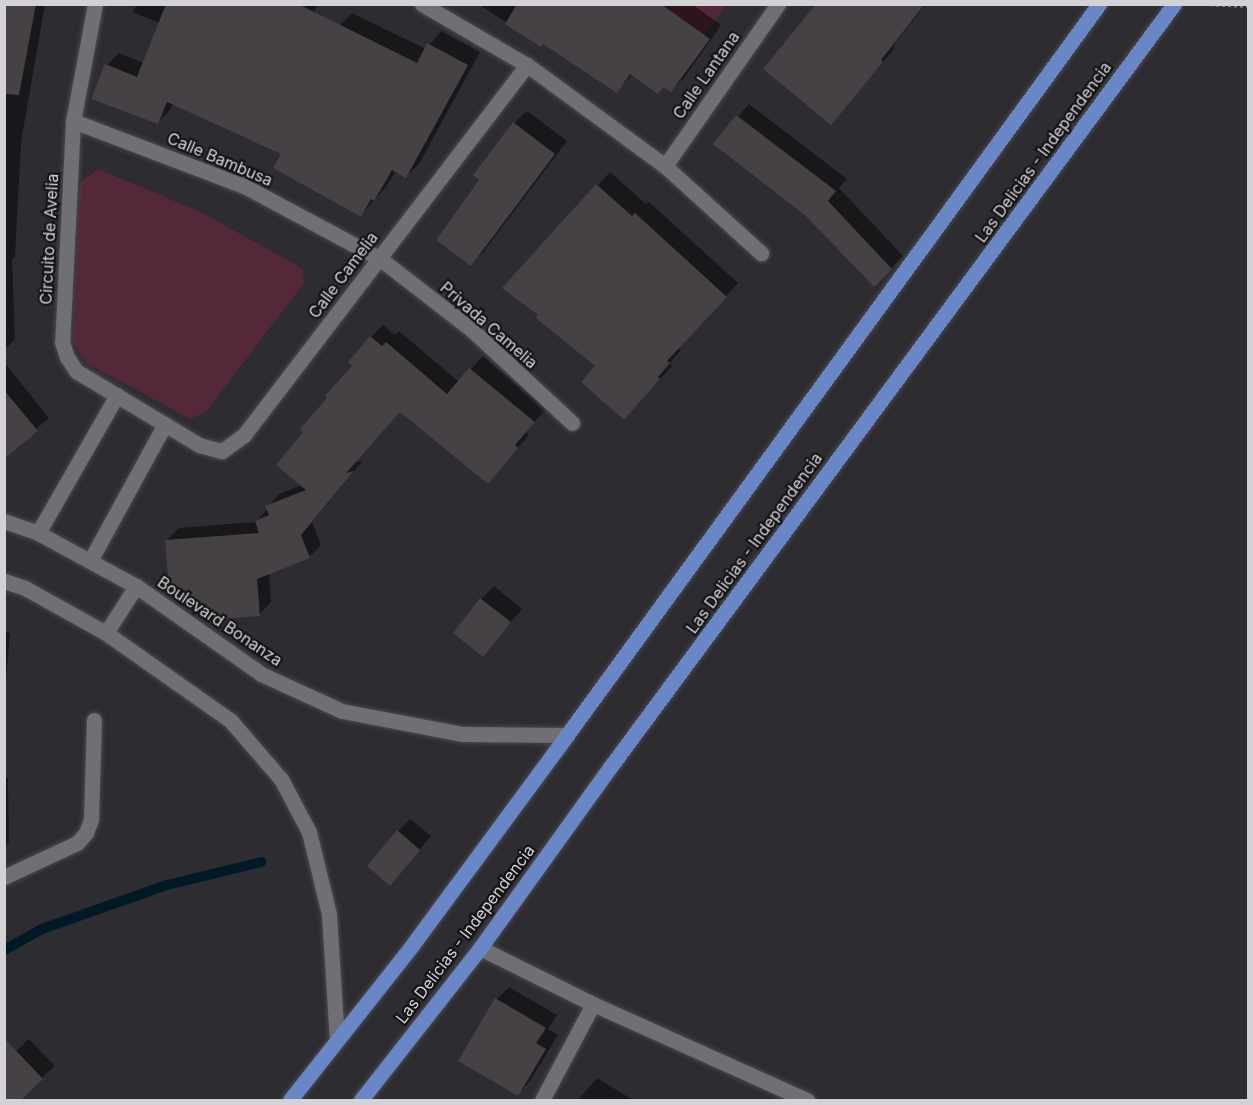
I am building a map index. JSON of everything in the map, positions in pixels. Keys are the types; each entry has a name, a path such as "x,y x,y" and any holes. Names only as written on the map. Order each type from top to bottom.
{"main road":[{"path":"290,1101 413,944 1099,4"},
{"name":"Las Delicias - Independencia","path":"361,1101 480,948 624,748 1174,4"}],"street":[{"name":"Circuito de Avelia","path":"95,4 73,121 62,342 67,357 76,370 165,424"},
{"path":"422,4 527,65 664,166 761,253"},
{"name":"Calle Lantana","path":"664,166 778,4"},
{"name":"Calle Camelia","path":"165,424 199,445 222,451 244,435 527,65"},
{"name":"Calle Bambusa","path":"73,121 244,186 379,258"},
{"name":"Privada Camelia","path":"379,258 471,329 572,423"},
{"path":"38,533 117,395"},
{"path":"90,561 165,424"},
{"name":"Boulevard Bonanza","path":"4,521 38,533 136,586 261,674 342,711 463,734 567,735"},
{"path":"4,580 25,588 106,633 230,720 280,779 309,832 329,914 337,1040"},
{"path":"106,633 136,586"},
{"path":"4,877 77,843 86,833 91,819 94,720"},
{"path":"480,948 593,1005 807,1101"},
{"path":"542,1101 593,1005"}],"path":[{"path":"1204,4 1248,6"}],"shaded area":[{"path":"656,5 726,5 703,37"},
{"path":"98,169 203,213 303,269 304,283 206,412 190,419 86,363 73,342 80,182"}],"building":[{"path":"4,4 36,4 19,95 4,94"},
{"path":"166,4 298,4 417,63 427,43 468,65 406,178 392,170 374,201 371,199 361,217 273,168 281,154 167,102 158,124 91,99 105,64 137,77"},
{"path":"517,4 661,4 710,39 671,92 663,87 658,94 630,74 617,93 543,44 541,47 505,24"},
{"path":"816,4 925,4 881,60 883,62 831,125 763,69"},
{"path":"736,115 836,191 828,201 892,269 874,287 806,216 713,144"},
{"path":"513,122 555,154 471,266 436,240 479,180 473,175"},
{"path":"596,184 632,216 635,213 727,297 667,361 670,363 658,377 660,379 624,420 581,382 595,366 536,318 538,315 502,288"},
{"path":"370,336 382,346 386,342 447,394 469,368 535,422 515,445 518,448 488,484 400,412 346,473 354,471 301,535 310,558 257,579 260,616 210,620 169,589 165,540 259,533 255,521 269,515 265,506 306,490 276,465 303,432 300,429 327,398 325,396 352,366 348,362"},
{"path":"4,390 38,431 4,459"},
{"path":"480,598 511,622 483,657 453,633"},
{"path":"397,830 420,850 390,886 367,866"},
{"path":"495,998 546,1028 536,1043 546,1049 518,1096 458,1061"},
{"path":"4,1038 43,1079 20,1101 4,1101"}],"waterway":[{"path":"4,950 42,929 167,885 261,862"}]}
